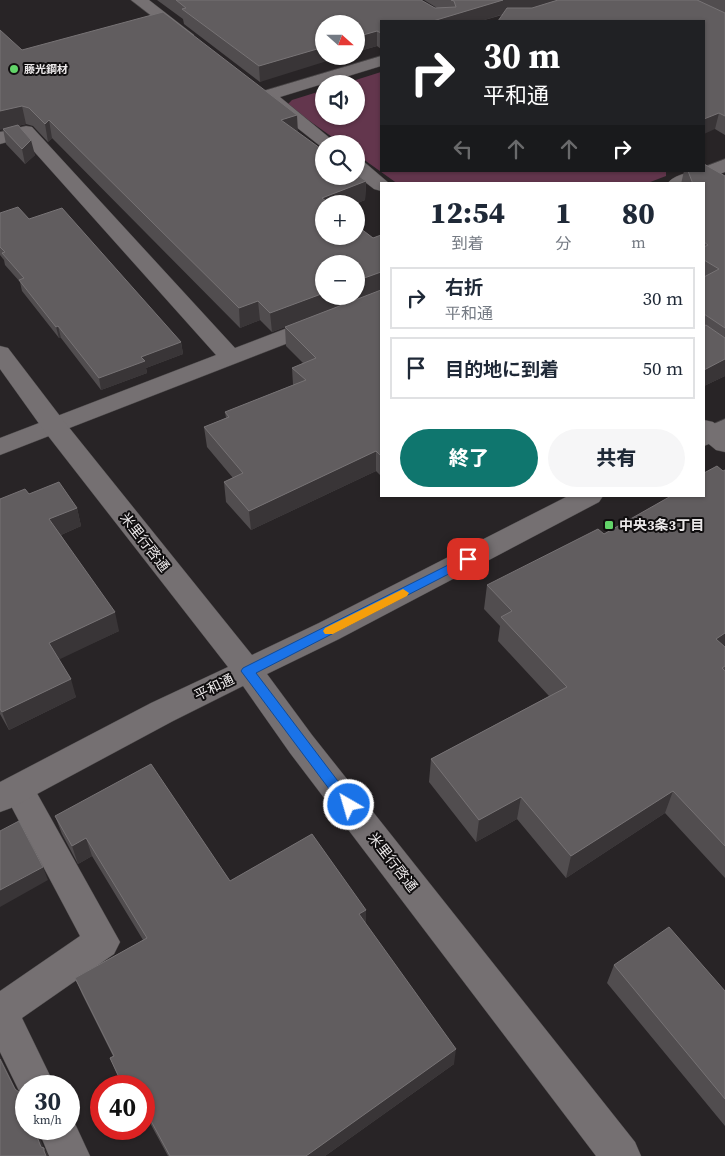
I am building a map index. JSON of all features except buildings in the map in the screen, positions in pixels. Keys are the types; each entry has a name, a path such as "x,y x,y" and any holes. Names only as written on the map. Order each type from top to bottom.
{"street":[{"path":"138,0 202,48"},
{"path":"266,96 380,61"},
{"path":"250,84 316,135"},
{"path":"0,138 26,131 231,357"},
{"path":"705,170 725,165"},
{"path":"365,172 380,184"},
{"path":"679,182 692,174"},
{"path":"0,447 380,299"},
{"name":"米里行啓通","path":"0,354 54,426 248,671 313,759 621,1156"},
{"name":"平和通","path":"9,793 162,712 248,671 588,497"},
{"path":"9,793 102,942 0,1012 31,1075"},
{"path":"62,1140 70,1156"}],"shaded area":[{"path":"380,72 380,171 365,160 365,135 329,135 315,125 365,125 365,77"},
{"path":"315,93 315,125 287,105 292,100"},
{"path":"381,172 666,172 666,176 650,182 395,182"}],"slow traffic":[{"path":"329,631 403,593"}],"place":[{"name":"藤光鋼材","path":"14,69"},
{"name":"中央3条3丁目","path":"609,525"}],"route":[{"path":"349,805 301,744 248,671 468,559"}]}
